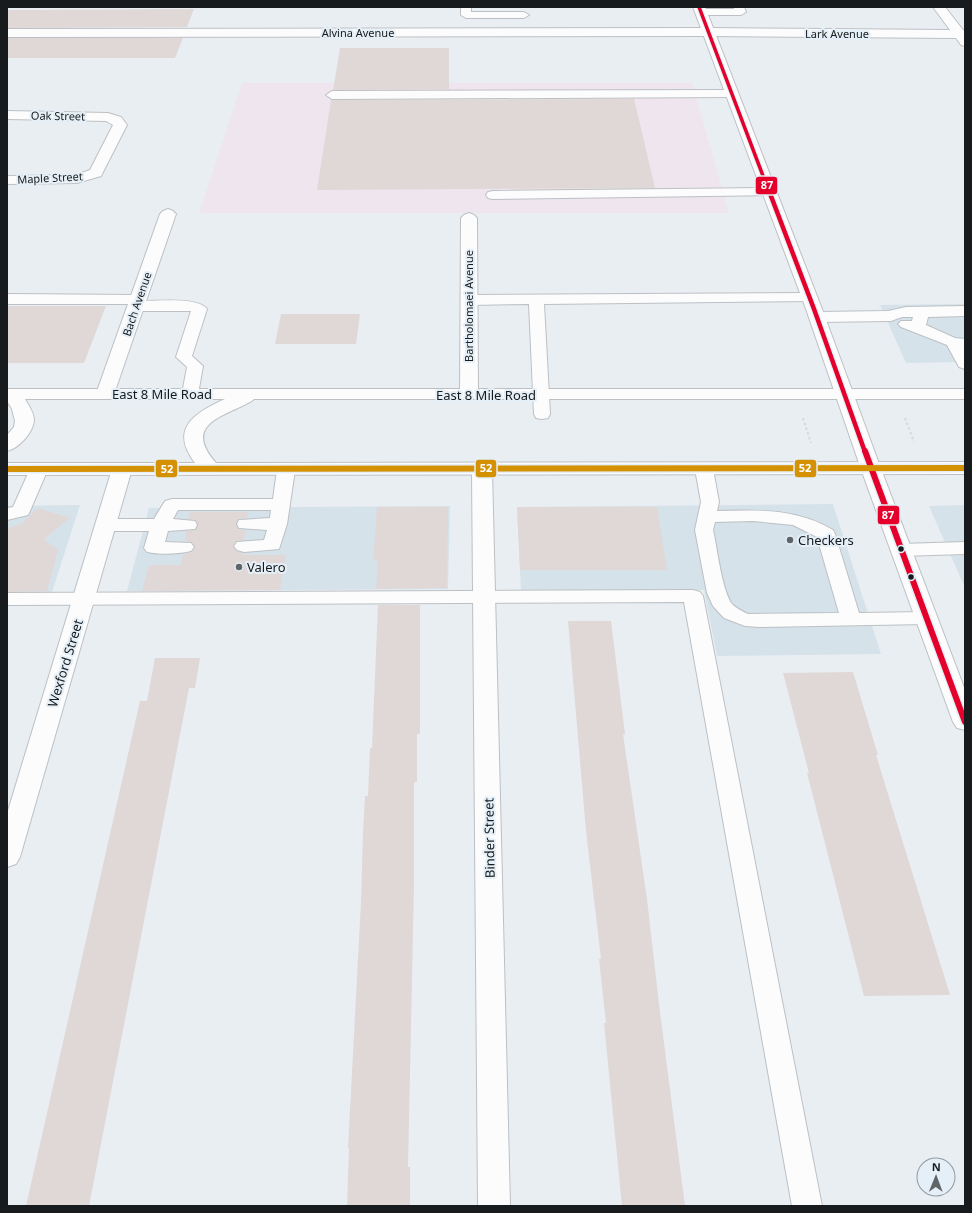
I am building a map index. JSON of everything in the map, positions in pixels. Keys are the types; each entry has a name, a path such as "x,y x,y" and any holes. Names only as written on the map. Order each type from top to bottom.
{"main road":[{"path":"939,7 963,37"},
{"path":"700,9 810,298 871,469 965,722"},
{"name":"Lark Avenue","path":"708,32 963,37"},
{"name":"Alvina Avenue","path":"7,33 708,32"},
{"name":"Oak Street","path":"7,115 108,117"},
{"name":"Maple Street","path":"7,180 77,179 96,172 120,125 116,120 108,117"},
{"name":"Bach Avenue","path":"105,394 168,214"},
{"name":"Bartholomaei Avenue","path":"469,218 469,394"},
{"path":"7,445 19,434 24,425 25,416 22,407 9,394"},
{"name":"East 8 Mile Road","path":"9,394 965,394"},
{"path":"211,469 199,455 194,445 193,436 196,427 205,418 251,394"},
{"path":"7,469 704,470 965,468"},
{"name":"Wexford Street","path":"7,857 122,469"},
{"name":"Binder Street","path":"482,470 494,1206"}],"lane":[{"path":"466,7 466,15 524,11 533,26 533,33"},
{"path":"700,9 741,12 739,7"},
{"path":"332,95 732,94"},
{"path":"493,195 770,192"},
{"path":"7,299 139,298 193,306 199,309 184,357 194,366 190,394"},
{"path":"469,300 810,298"},
{"path":"536,300 542,414"},
{"path":"817,317 891,316 897,322 965,311"},
{"path":"920,319 960,344 965,364"},
{"path":"7,514 21,511 39,469"},
{"path":"244,546 272,545 278,524 286,470"},
{"path":"704,470 710,502 704,530 717,593 723,606 731,614 745,620 926,618"},
{"path":"184,547 154,548 160,525 172,504 281,504"},
{"path":"707,517 780,517 798,519 814,525 826,534 851,619"},
{"path":"246,524 278,524"},
{"path":"106,525 188,525"},
{"path":"901,550 965,548"},
{"path":"7,599 693,596 807,1206"}],"path":[{"path":"804,418 811,443"},
{"path":"905,418 914,442"}],"shaded area":[{"path":"242,83 692,83 729,213 199,213"},
{"path":"965,304 965,362 906,363 880,305"},
{"path":"833,504 881,654 717,656 704,590 521,591 517,507"},
{"path":"80,505 52,592 7,593 7,506"},
{"path":"965,505 965,588 929,506"},
{"path":"450,506 448,589 127,591 149,508"}],"building":[{"path":"194,9 187,27 7,28 7,10"},
{"path":"7,38 183,38 175,58 7,58"},
{"path":"340,48 449,48 449,89 333,90"},
{"path":"634,99 655,188 317,190 331,100"},
{"path":"7,306 106,306 84,363 7,363"},
{"path":"281,314 360,314 356,344 275,344"},
{"path":"377,507 448,507 447,588 376,589 378,560 373,561"},
{"path":"517,507 657,507 667,570 520,570"},
{"path":"38,508 70,518 44,539 58,550 47,591 7,592 7,529 21,524"},
{"path":"190,512 248,512 247,518 239,518 236,523 239,530 246,530 244,540 236,541 233,547 237,551 243,553 242,555 286,555 280,590 142,591 149,565 181,565 183,554 191,552 195,548 192,542 185,541 186,531 195,530 198,526 195,520 188,519"},
{"path":"378,605 420,605 420,734 417,734 417,782 414,782 414,885 408,1167 410,1167 410,1206 347,1206 348,1148 361,902 363,832 365,796 368,796 370,748 372,748"},
{"path":"568,621 611,621 625,734 623,734 647,899 685,1206 622,1206 604,1023 606,1023 599,959 601,959 586,831"},
{"path":"155,658 200,658 195,688 189,688 89,1206 26,1206 140,701 147,701"},
{"path":"853,672 878,755 876,755 950,995 864,996 783,673"}],"transit line":[{"name":"87","path":"699,7 814,309 871,469 965,722"},
{"name":"52","path":"7,469 965,468"}],"place":[{"name":"Checkers","path":"790,540"},
{"name":"Valero","path":"239,567"}]}
